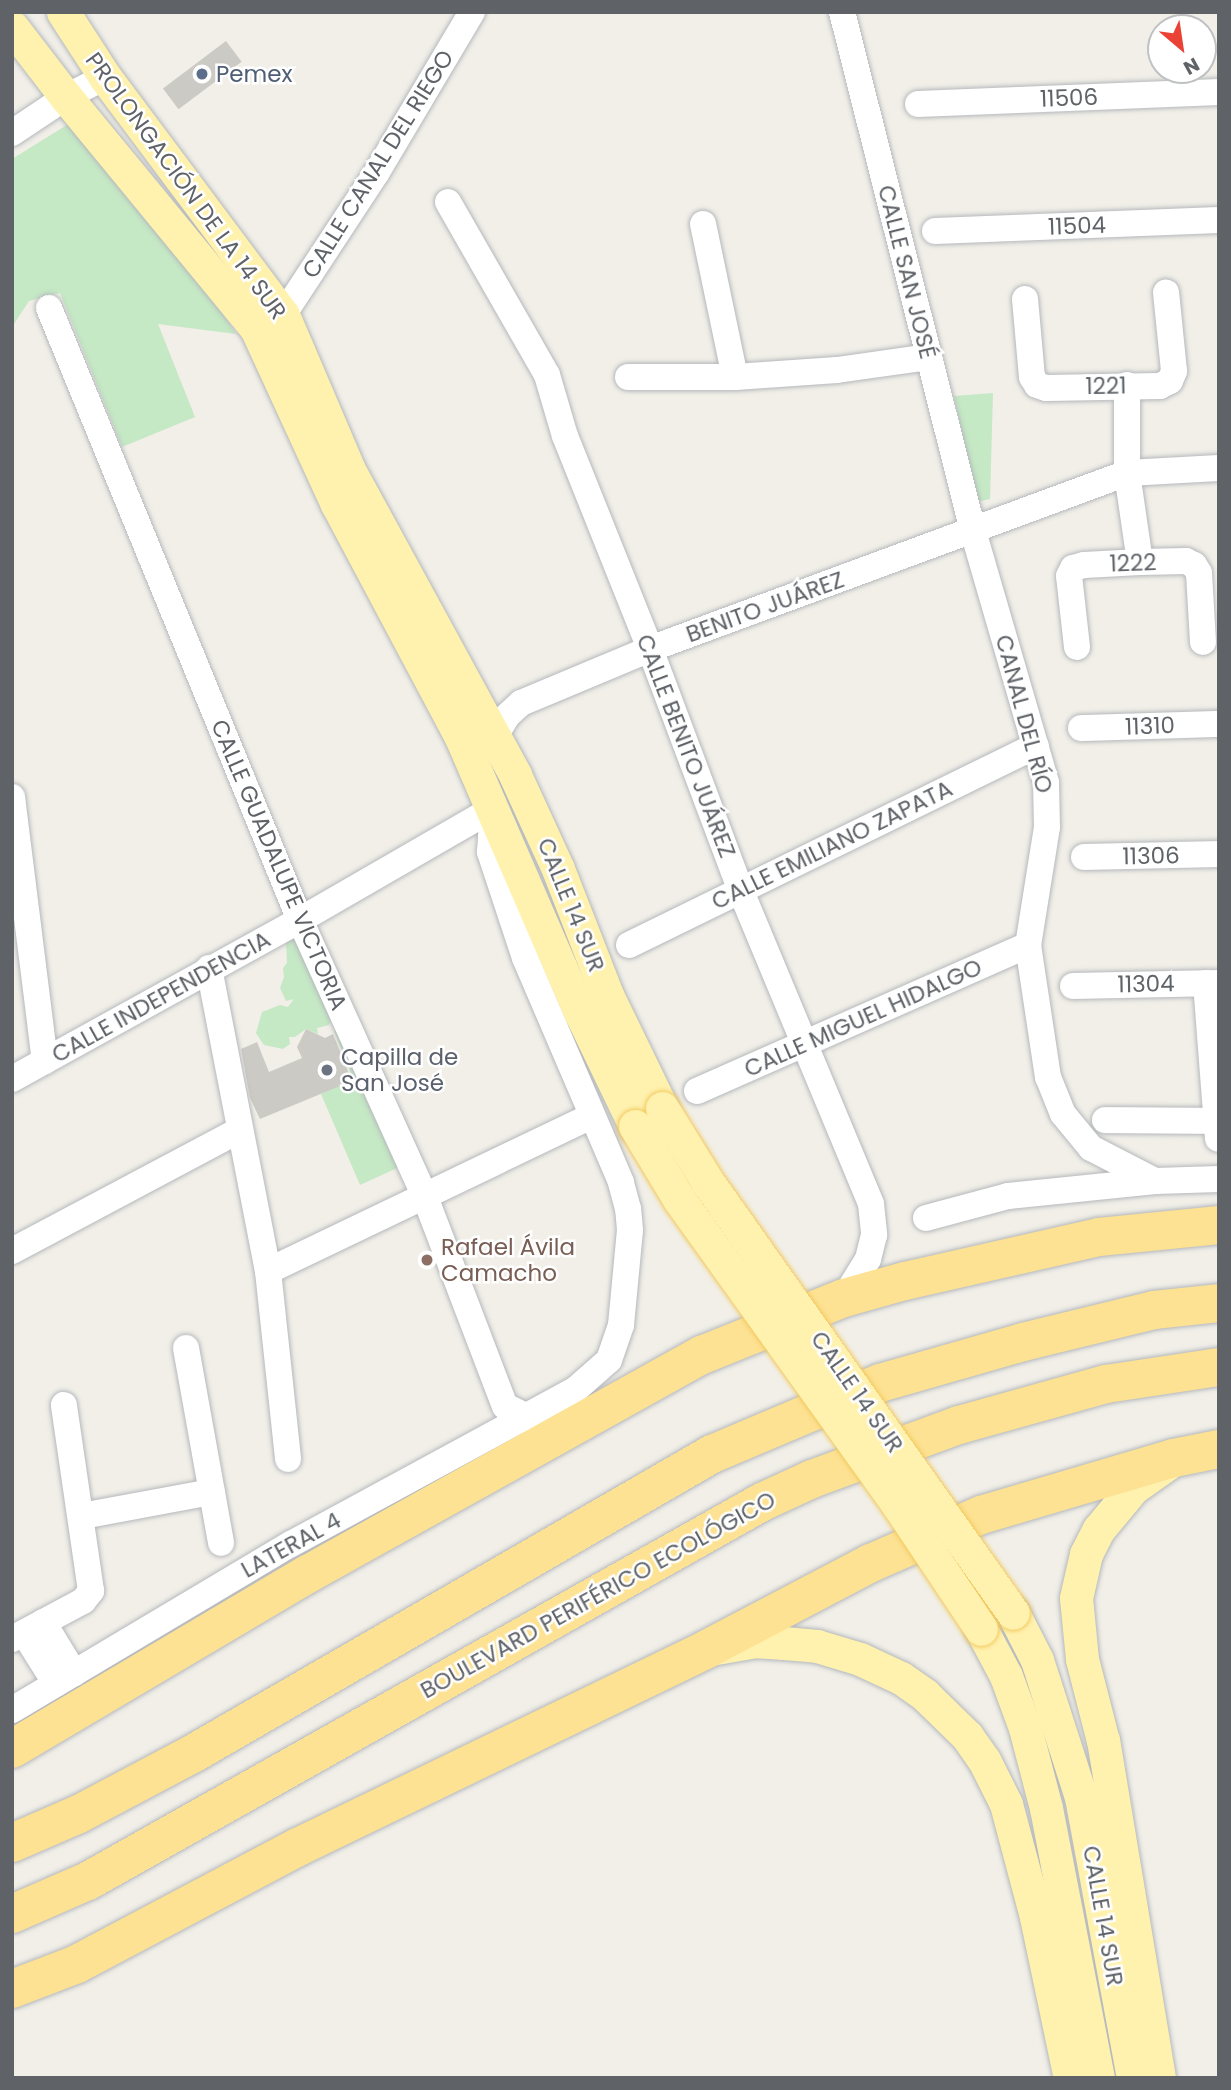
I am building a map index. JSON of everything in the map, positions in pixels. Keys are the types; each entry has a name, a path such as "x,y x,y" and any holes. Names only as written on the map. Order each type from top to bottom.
{"highway":[{"path":"12,1749 300,1559 537,1431 702,1355 844,1298 905,1280 1099,1237 1219,1225"},
{"path":"12,1843 79,1814 196,1752 712,1454 880,1383 1023,1342 1154,1310 1219,1303"},
{"name":"BOULEVARD PERIFÉRICO ECOLÓGICO","path":"12,1914 88,1881 725,1523 800,1485 959,1425 1107,1384 1219,1367"},
{"path":"12,1989 77,1964 298,1847 707,1649 871,1563 981,1515 1174,1458 1219,1449"}],"main road":[{"name":"PROLONGACIÓN DE LA 14 SUR","path":"63,12 105,77 283,314 349,470 495,736"},
{"name":"PROLONGACIÓN DE LA 14 SUR","path":"12,27 66,97 256,328 337,504 460,735"},
{"name":"CALLE 14 SUR","path":"460,735 528,885 585,1022 641,1136 679,1199 905,1517 981,1629 1006,1676 1025,1728 1046,1808 1098,2078"},
{"name":"CALLE 14 SUR","path":"495,736 558,869 613,1008 662,1108 707,1181 1013,1613 1037,1660 1081,1797 1133,2078"},
{"path":"1159,2078 1102,1741 1082,1659 1076,1598 1086,1554 1099,1529 1133,1488 1174,1458"},
{"path":"707,1649 754,1641 839,1651 901,1678 925,1695 967,1736 984,1760 1006,1804 1037,1917 1070,2078"}],"street":[{"name":"CALLE CANAL DEL RIEGO","path":"283,314 377,172 472,12"},
{"name":"CALLE SAN JOSÉ","path":"842,12 973,531"},
{"path":"12,133 66,97 105,77"},
{"name":"11506","path":"918,104 1219,92"},
{"name":"CALLE BENITO JUÁREZ","path":"448,202 547,375 565,436 650,649 740,889 803,1046 871,1204 874,1235 868,1259 844,1298"},
{"name":"11504","path":"935,231 1219,220"},
{"path":"704,224 735,377"},
{"name":"1221","path":"1025,299 1032,377 1037,385 1046,388 1160,386 1170,382 1174,371 1166,292"},
{"name":"CALLE GUADALUPE VICTORIA","path":"49,308 300,920 425,1197 505,1406 537,1431"},
{"path":"628,377 735,377 837,370 928,357"},
{"path":"1127,385 1128,473 1140,562"},
{"name":"BENITO JUÁREZ","path":"495,736 507,716 521,703 650,649 1128,473 1219,468"},
{"name":"CANAL DEL RÍO","path":"973,531 1046,783 1048,809 1028,945 1048,1077 1063,1114 1091,1148 1155,1181"},
{"name":"1222","path":"1077,647 1069,576 1073,568 1140,562 1186,561 1194,565 1199,573 1203,642"},
{"name":"11310","path":"1081,728 1219,724"},
{"name":"CALLE EMILIANO ZAPATA","path":"629,945 1036,746"},
{"path":"12,797 46,1061"},
{"path":"495,814 490,852 525,958 621,1182 630,1230 617,1345 609,1360 575,1390 537,1431"},
{"name":"CALLE INDEPENDENCIA","path":"12,1079 209,968 495,814"},
{"name":"11306","path":"1084,857 1219,854"},
{"name":"CALLE MIGUEL HIDALGO","path":"697,1091 1028,945"},
{"path":"209,968 268,1271 288,1459"},
{"path":"1105,1120 1217,1130 1212,983"},
{"name":"11304","path":"1073,985 1212,983"},
{"path":"268,1271 592,1116"},
{"path":"12,1251 240,1130"},
{"path":"926,1218 1008,1196 1155,1181 1219,1179"},
{"path":"186,1348 221,1543"},
{"path":"64,1405 91,1591 83,1601 26,1631 65,1678"},
{"path":"82,1516 212,1492"},
{"name":"LATERAL 4","path":"12,1710 65,1678 300,1559"}],"green space":[{"path":"70,123 197,276 236,334 158,324 195,417 122,447 60,293 29,301 12,327 12,159"},
{"path":"993,393 990,499 977,502 954,396"},
{"path":"292,933 332,1017 329,1025 317,1028 318,1034 306,1029 295,1037 289,1037 290,1044 283,1049 264,1045 256,1033 262,1012 280,1005 288,1007 294,999 286,1001 280,988 284,977 283,968 287,963 286,943"},
{"path":"339,1029 406,1164 360,1185 321,1094 353,1079 334,1031"}],"building":[{"name":"Pemex","path":"226,41 242,62 179,109 163,89"},
{"path":"306,1029 325,1038 333,1034 352,1081 260,1119 250,1098 241,1049 257,1042 269,1072 302,1058 297,1047"}],"place":[{"name":"Pemex","path":"202,74"},
{"name":"Capilla de San José","path":"327,1070"},
{"name":"Rafael Ávila Camacho","path":"427,1260"}]}
